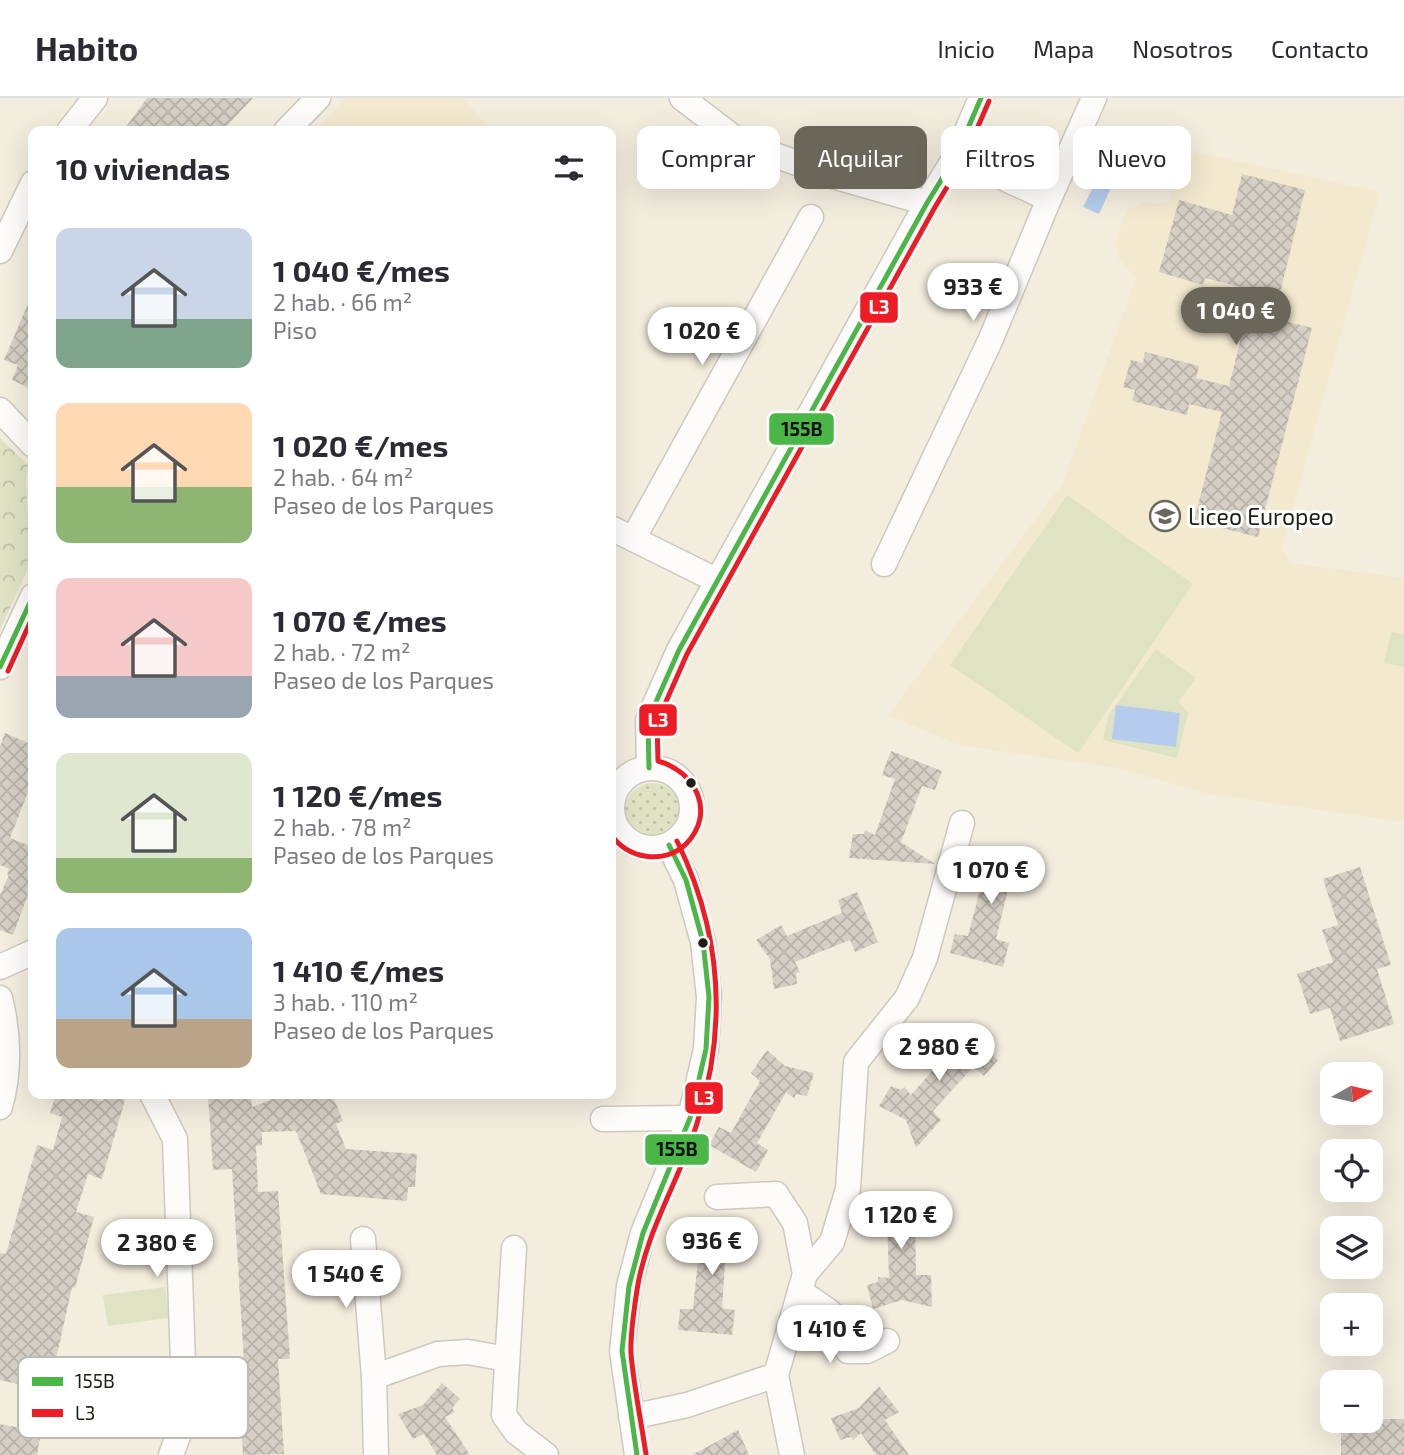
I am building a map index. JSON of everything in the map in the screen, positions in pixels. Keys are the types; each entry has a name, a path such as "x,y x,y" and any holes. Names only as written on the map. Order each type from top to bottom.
{"street":[{"path":"73,126 95,98"},
{"path":"291,126 318,98"},
{"path":"682,98 741,143 825,173 928,203"},
{"path":"969,126 981,98"},
{"path":"884,564 990,341 1094,98"},
{"path":"649,768 648,720 679,650 941,181"},
{"path":"1027,189 1049,199"},
{"path":"0,251 28,193"},
{"path":"718,581 622,533 811,217"},
{"path":"0,410 28,440"},
{"path":"0,667 28,607"},
{"path":"616,790 626,777 637,770 663,769 675,775 685,785 691,798 692,812 688,825 680,836 669,845 656,848 631,842 616,825"},
{"path":"792,1455 776,1375 802,1283 832,1242 848,1189 856,1062 907,998 925,958 962,822"},
{"path":"637,1455 622,1351 629,1286 643,1233 690,1118 706,1049 709,997 703,942 686,880 669,845"},
{"path":"0,967 28,954"},
{"path":"0,998 6,1021 7,1082 0,1107"},
{"path":"154,1099 174,1139 183,1357"},
{"path":"603,1119 690,1118"},
{"path":"717,1198 776,1194 794,1223 802,1283 830,1312 848,1351 867,1351 887,1340"},
{"path":"363,1239 374,1377 376,1455"},
{"path":"514,1248 504,1415 516,1432 546,1455"},
{"path":"374,1377 438,1354 468,1352 507,1359"},
{"path":"631,1417 687,1405 776,1375"},
{"path":"171,1455 178,1438"}],"shaded area":[{"path":"346,98 462,98 488,126 320,126"},
{"name":"Liceo Europeo","path":"1195,152 1380,192 1282,548 1290,563 1404,578 1404,822 1209,794 1117,768 959,745 888,715 1063,483 1136,278 1119,259 1115,242 1127,210 1143,203 1167,203 1175,189 1191,189 1191,159"}],"green space":[{"path":"0,438 28,465 28,568 0,630"},
{"path":"1067,495 1193,584 1078,753 950,665"},
{"path":"1391,632 1404,634 1404,667 1384,663"},
{"path":"1156,649 1196,678 1178,702 1188,713 1177,758 1103,740 1108,716"},
{"path":"653,783 664,785 673,791 679,800 679,822 673,831 664,837 653,839 642,837 633,831 627,822 625,811 627,800 633,791 642,785"},
{"path":"165,1287 169,1318 108,1326 103,1295"}],"water":[{"path":"1092,189 1110,189 1099,214 1083,207"},
{"path":"1116,705 1180,713 1176,747 1112,739"}],"building":[{"path":"147,98 253,98 227,126 127,126"},
{"path":"1242,174 1305,190 1274,318 1312,328 1258,537 1194,521 1222,412 1189,404 1187,415 1132,401 1135,390 1123,387 1131,360 1143,363 1145,352 1199,366 1196,378 1229,386 1253,290 1205,278 1203,285 1159,272 1179,200 1232,215"},
{"path":"28,304 28,388 12,380 18,365 4,360"},
{"path":"5,733 28,743 28,792 10,838 28,845 28,894 13,935 0,930 0,895 9,869 0,865 0,747"},
{"path":"891,751 942,771 935,790 922,786 901,842 935,864 849,858 853,834 864,834 865,830 875,835 895,779 882,775"},
{"path":"981,847 1003,857 1032,856 1032,880 1021,881 1020,885 1010,881 996,939 1009,943 1003,967 950,953 955,934 968,936 983,878 971,873"},
{"path":"1360,867 1391,965 1377,969 1394,1024 1340,1041 1330,1008 1310,1014 1297,974 1333,962 1322,930 1338,925 1323,879"},
{"path":"857,892 878,942 855,952 850,940 795,962 800,972 796,973 797,984 774,989 770,959 756,940 781,925 787,936 842,913 838,900"},
{"path":"958,1023 998,1060 984,1076 973,1067 933,1111 941,1120 916,1148 906,1120 879,1106 891,1086 901,1090 904,1087 911,1095 950,1051 941,1041"},
{"path":"767,1050 785,1066 814,1073 807,1096 796,1094 794,1098 786,1092 757,1143 768,1150 756,1172 709,1145 719,1127 731,1133 760,1081 751,1073"},
{"path":"54,1099 125,1100 102,1179 88,1174 76,1212 94,1217 75,1288 72,1287 57,1357 18,1357 18,1384 0,1380 0,1253 6,1254 37,1145 53,1150 62,1117 50,1113"},
{"path":"208,1099 251,1099 252,1107 272,1099 334,1099 343,1121 336,1124 346,1149 417,1154 415,1187 408,1187 407,1201 321,1194 296,1131 262,1132 262,1145 256,1146 258,1192 278,1191 290,1359 278,1359 284,1454 243,1455 242,1438 248,1438 248,1357 244,1357 232,1169 213,1170"},
{"path":"927,1193 928,1214 915,1215 916,1275 931,1275 932,1307 902,1300 873,1309 867,1285 878,1282 878,1277 889,1278 887,1219 874,1219 873,1194"},
{"path":"693,1219 715,1226 744,1220 748,1244 737,1247 736,1251 726,1249 722,1308 735,1310 732,1335 678,1330 680,1309 693,1309 699,1250 687,1247"},
{"path":"442,1383 460,1399 452,1408 455,1412 445,1417 470,1455 437,1455 424,1434 413,1439 398,1414 423,1405"},
{"path":"879,1386 899,1412 885,1420 909,1455 876,1455 861,1433 853,1440 851,1437 840,1440 831,1418 859,1408"},
{"path":"1383,1419 1404,1419 1404,1455 1341,1455 1341,1433 1383,1433"},
{"path":"0,1424 18,1428 18,1438 40,1438 37,1455 0,1455"},
{"path":"738,1430 749,1455 692,1455"}],"transit line":[{"name":"155B","path":"649,768 648,720 679,650 927,203 956,156 981,98"},
{"name":"L3","path":"616,840 636,854 657,857 677,851 695,832 700,819 698,794 682,774 658,761 657,722 687,654 964,159 989,101"},
{"name":"155B","path":"0,667 28,607"},
{"name":"L3","path":"8,671 28,627"},
{"name":"L3","path":"646,1454 631,1354 637,1290 648,1246 698,1120 714,1049 716,1013 711,944 692,875 677,841"},
{"name":"155B","path":"637,1455 622,1351 629,1286 643,1233 690,1118 706,1049 709,997 703,942 686,880 669,845"}],"place":[{"name":"Liceo Europeo","path":"1165,516"}]}
